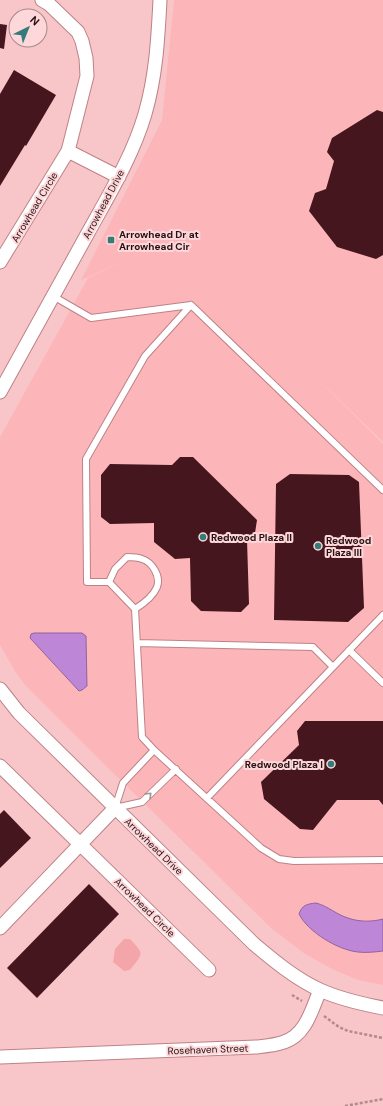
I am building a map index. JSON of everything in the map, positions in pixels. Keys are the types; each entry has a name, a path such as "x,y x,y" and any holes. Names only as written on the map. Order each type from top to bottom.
{"street":[{"name":"Arrowhead Circle","path":"0,262 68,151 87,76 86,58 78,32 49,4 42,0"},
{"name":"Arrowhead Drive","path":"0,392 119,177 137,139 153,83 158,43 160,0"},
{"path":"68,151 119,177"},
{"name":"Arrowhead Drive","path":"0,689 19,713 254,944 275,961 320,990"},
{"name":"Arrowhead Circle","path":"0,766 209,970"},
{"path":"0,928 115,808"},
{"path":"320,990 366,1005 383,1008"},
{"name":"Rosehaven Street","path":"0,1057 257,1047 284,1043 293,1038 304,1027 320,990"}],"lane":[{"path":"53,296 90,318 191,305"},
{"path":"191,305 383,490"},
{"path":"191,305 145,356 86,459 87,582 109,582 135,609 142,737 154,750 261,848 279,859 294,861 383,860"},
{"path":"109,582 115,569 127,557 144,559 152,566 157,575 157,586 151,596 135,609"},
{"path":"206,798 383,615"},
{"path":"137,643 313,647 333,667"},
{"path":"349,650 383,683"},
{"path":"115,808 123,783 154,750"},
{"path":"115,808 142,802 176,769"}],"path":[{"path":"292,994 343,1029 383,1038"},
{"path":"345,1106 383,1099"}],"shaded area":[{"path":"174,0 383,0 383,442 312,373 383,444 383,985 358,980 332,969 305,954 271,928 26,686 16,673 0,645 0,437 88,278 125,261 81,280 162,120"},
{"path":"82,633 86,636 87,686 79,691 30,638 31,634"},
{"path":"316,903 325,906 344,917 352,919 374,921 383,919 383,951 350,951 324,939 303,921 299,914 305,906"},
{"path":"124,939 130,939 138,948 140,951 140,957 130,970 124,971 113,962 115,949"}],"building":[{"path":"0,24 7,25 4,49 0,48"},
{"path":"14,70 56,95 0,186 0,94"},
{"path":"377,110 383,112 383,255 376,259 337,247 309,211 315,193 326,189 334,161 327,152 332,138"},
{"name":"Redwood Plaza II","path":"180,457 193,457 257,520 255,533 247,540 249,604 241,612 201,611 191,601 190,558 175,559 154,542 154,523 110,524 101,517 101,475 110,464 172,465"},
{"name":"Redwood Plaza III","path":"290,474 349,475 359,482 364,608 348,622 274,620 276,484"},
{"name":"Redwood Plaza I","path":"305,721 383,721 383,805 379,800 337,800 313,830 300,829 264,799 261,782 299,745 297,731"},
{"path":"4,810 31,838 0,868 0,814"},
{"path":"89,884 119,914 37,998 7,968"}],"place":[{"name":"Arrowhead Dr at Arrowhead Cir","path":"111,240"},
{"name":"Redwood Plaza II","path":"203,537"},
{"name":"Redwood Plaza III","path":"318,546"},
{"name":"Redwood Plaza I","path":"331,764"}]}
